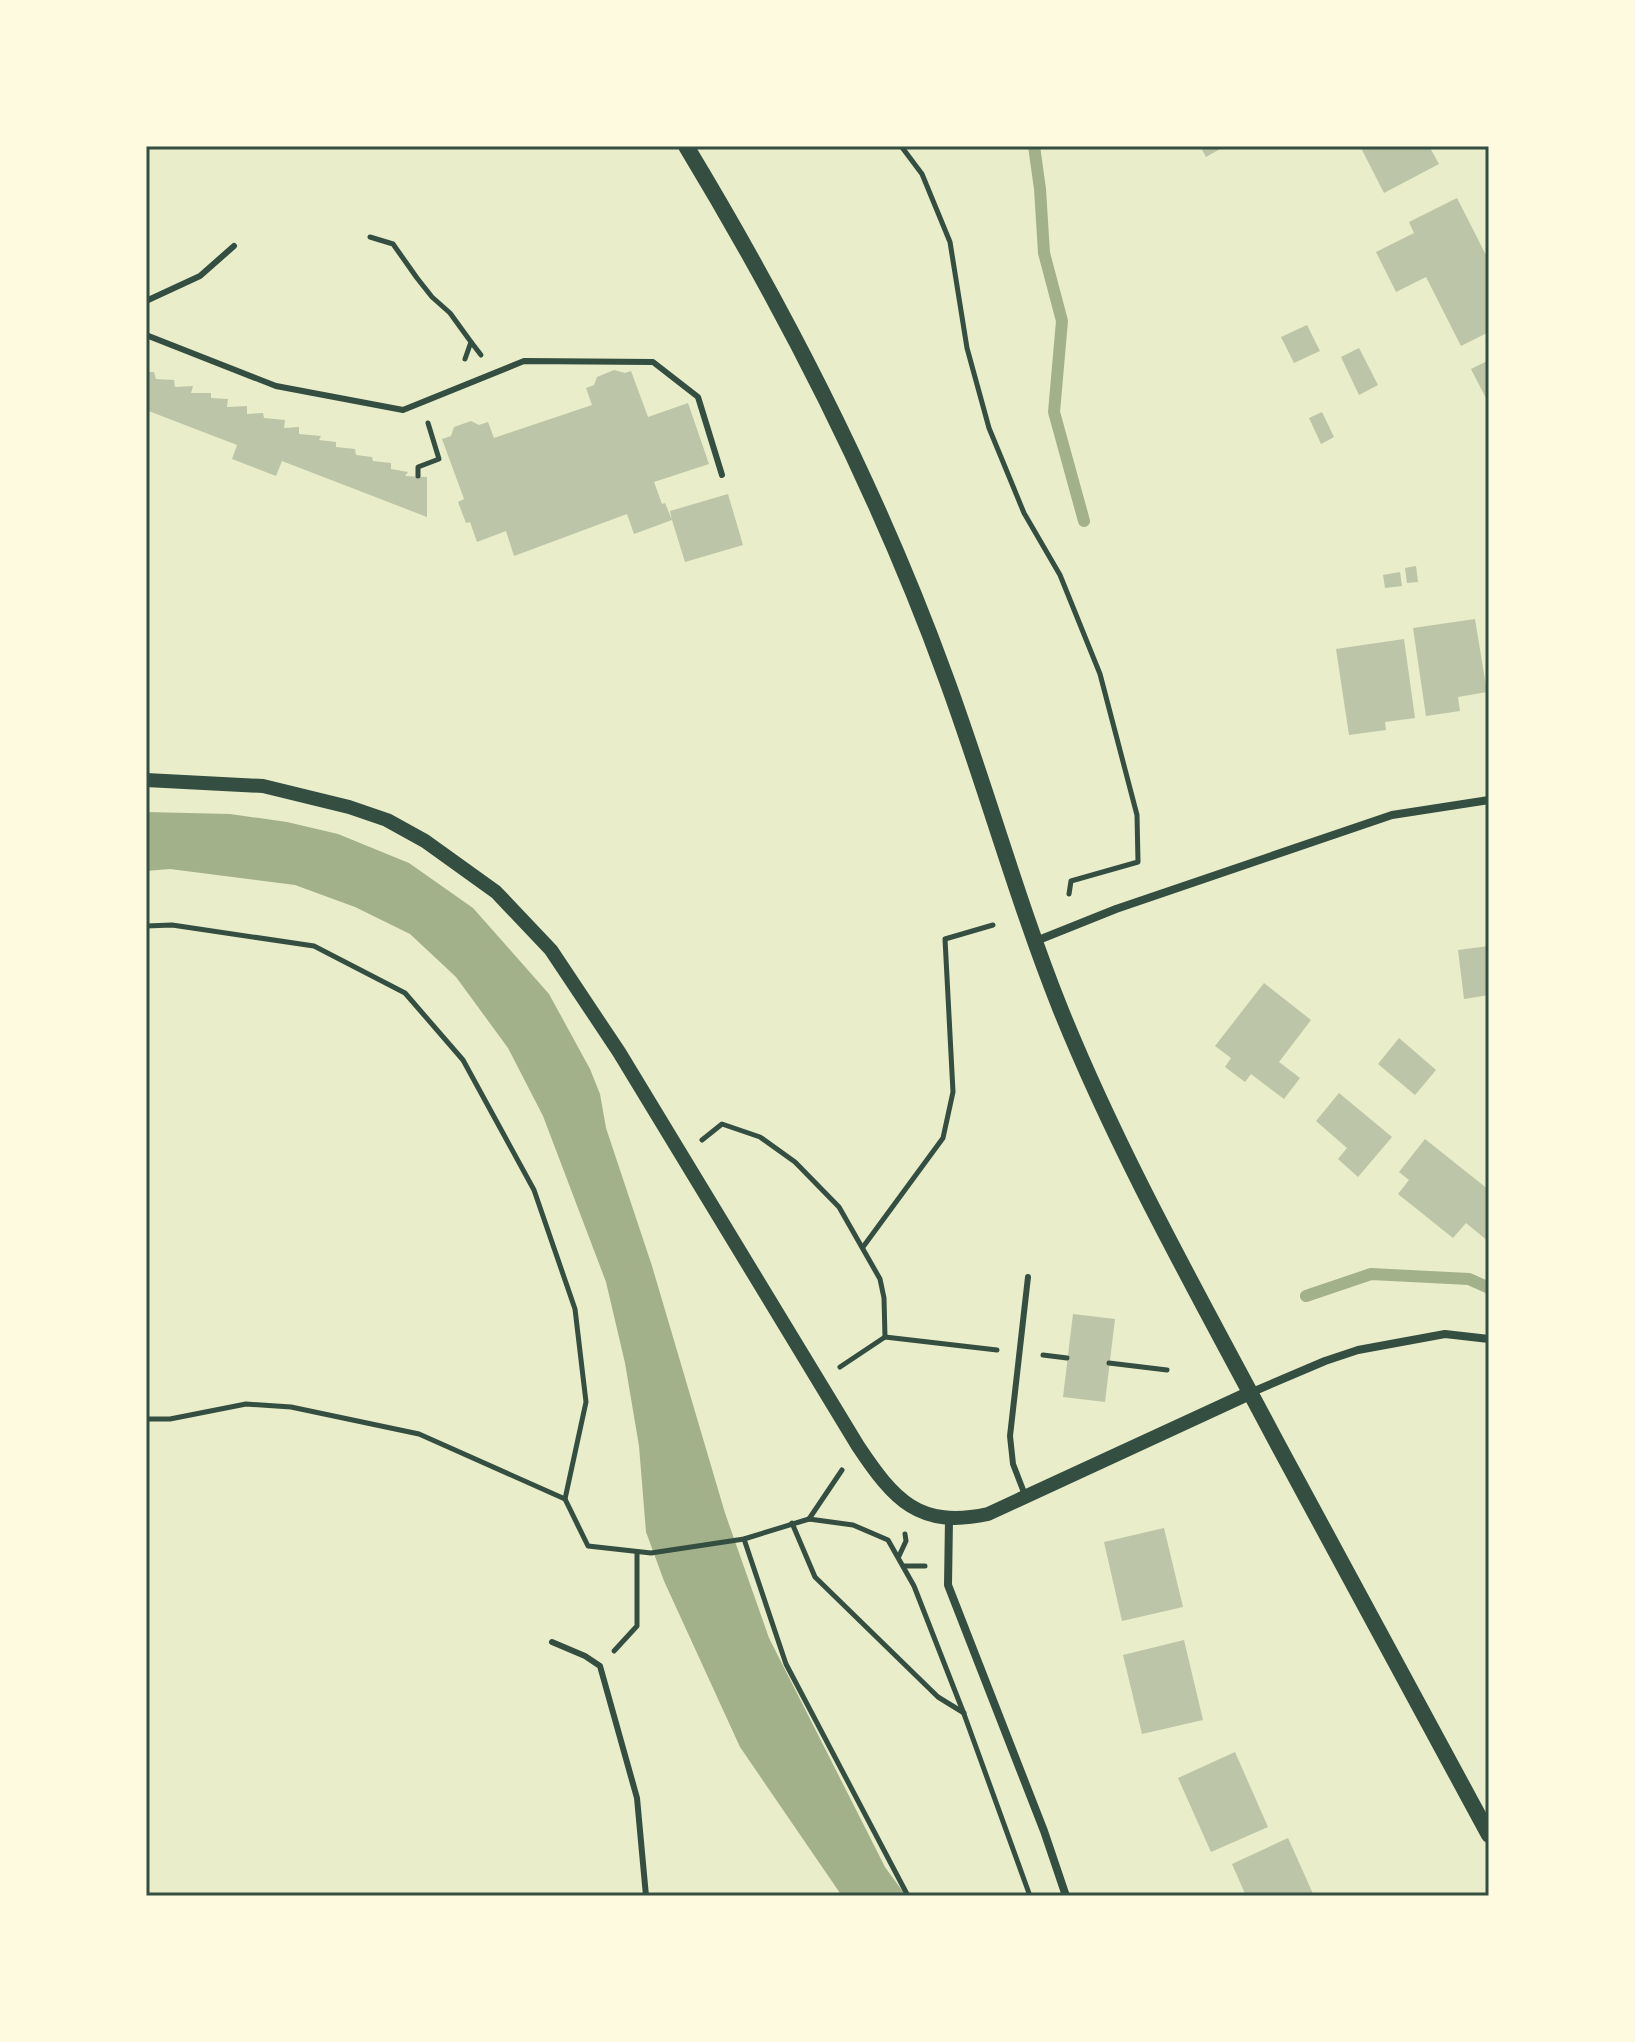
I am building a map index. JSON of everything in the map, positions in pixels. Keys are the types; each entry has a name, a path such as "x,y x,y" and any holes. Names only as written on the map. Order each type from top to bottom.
{"main road":[{"path":"686,146 775,301 840,428 894,547 945,675 1060,1008 1121,1144 1176,1256 1489,1835"}],"street":[{"path":"146,780 263,786 308,795 387,820 461,865 496,892 551,950 619,1052 878,1477 899,1500 921,1512 949,1519 988,1514 1250,1393 1358,1350 1445,1334 1489,1339"},
{"path":"1036,941 1116,909 1392,815 1489,800"},
{"path":"949,1519 948,1585 1066,1896"}],"lane":[{"path":"146,301 200,276 234,246"},
{"path":"146,335 276,386 403,410 524,361 653,362 698,397 722,475"},
{"path":"1026,1497 1013,1464 1010,1436 1028,1277"},
{"path":"552,1642 600,1666 637,1798 646,1896"}],"path":[{"path":"901,146 922,174 950,242 967,348 989,428 1024,513 1060,575 1100,674 1137,815 1138,862 1071,881 1069,894"},
{"path":"370,237 393,244 432,297 450,313 471,342"},
{"path":"418,476 418,467 439,459 423,403"},
{"path":"146,926 172,925 314,946 405,993 463,1060 534,1190 575,1309 586,1402 565,1499 588,1546 651,1553 744,1539 809,1519 853,1525 888,1540 904,1566 964,1714 1030,1896"},
{"path":"863,1247 943,1138 953,1092 945,939 993,925"},
{"path":"682,1155 722,1124 760,1137 795,1162 839,1207 880,1279 885,1337"},
{"path":"819,1381 885,1337 1067,1358"},
{"path":"1109,1363 1167,1370"},
{"path":"146,1419 170,1419 246,1404 291,1407 419,1434 565,1499"},
{"path":"809,1519 858,1446"},
{"path":"792,1523 815,1577 938,1697 964,1714"},
{"path":"744,1539 786,1664 908,1896"},
{"path":"600,1666 637,1626 637,1553"},
{"path":"904,1566 930,1566"}],"shaded area":[{"path":"146,812 230,814 287,822 338,834 409,863 473,908 549,994 590,1069 600,1094 606,1128 652,1266 725,1513 769,1638 885,1867 906,1896 842,1896 740,1747 664,1581 646,1532 639,1446 625,1363 606,1282 543,1116 508,1048 456,977 410,934 355,907 295,885 170,869 146,871"}],"building":[{"path":"1200,146 1219,146 1220,149 1206,157"},
{"path":"1360,146 1429,146 1439,164 1384,193"},
{"path":"1457,198 1489,261 1489,332 1461,346 1426,277 1396,292 1376,252 1414,233 1409,222"},
{"path":"1307,325 1320,351 1294,363 1281,337"},
{"path":"1359,348 1378,385 1359,395 1341,357"},
{"path":"1489,360 1489,404 1471,369"},
{"path":"614,370 631,371 648,417 688,403 709,464 654,482 672,520 634,534 627,514 514,556 506,531 477,542 458,502 464,499 442,439 451,436 454,427 471,421 479,425 488,422 494,438 592,405 586,388 594,385 597,377"},
{"path":"146,372 154,372 156,379 174,380 175,387 193,386 191,393 211,393 211,398 228,399 227,407 247,406 247,414 263,413 264,418 285,420 284,428 299,427 299,434 321,436 319,440 336,442 336,447 355,449 356,455 391,463 391,469 408,472 405,476 427,477 427,517 282,461 276,476 232,459 237,445 146,410"},
{"path":"1322,412 1334,437 1321,444 1309,418"},
{"path":"728,494 743,545 685,562 670,511"},
{"path":"1416,566 1418,582 1407,583 1405,568"},
{"path":"1400,572 1402,586 1385,588 1383,575"},
{"path":"1475,619 1487,692 1458,697 1460,711 1426,716 1413,628"},
{"path":"1404,639 1415,718 1385,722 1386,730 1349,735 1336,649"},
{"path":"1489,946 1489,995 1464,999 1458,950"},
{"path":"1264,983 1311,1020 1279,1062 1300,1078 1284,1099 1251,1074 1245,1082 1225,1067 1231,1058 1215,1046"},
{"path":"1399,1038 1436,1070 1415,1095 1378,1064"},
{"path":"1339,1093 1392,1137 1358,1177 1338,1159 1347,1148 1316,1121"},
{"path":"1425,1139 1489,1190 1489,1242 1466,1223 1453,1238 1398,1194 1409,1180 1399,1172"},
{"path":"1073,1314 1115,1319 1105,1402 1063,1397"},
{"path":"1164,1528 1183,1607 1122,1621 1104,1542"},
{"path":"1184,1640 1203,1720 1142,1734 1123,1655"},
{"path":"1235,1752 1268,1827 1211,1852 1178,1778"},
{"path":"1288,1838 1314,1896 1246,1896 1232,1864"}],"waterway":[{"path":"1034,146 1044,253 1062,321 1054,412 1084,521"},
{"path":"1306,1296 1371,1274 1469,1279 1489,1288"}]}
